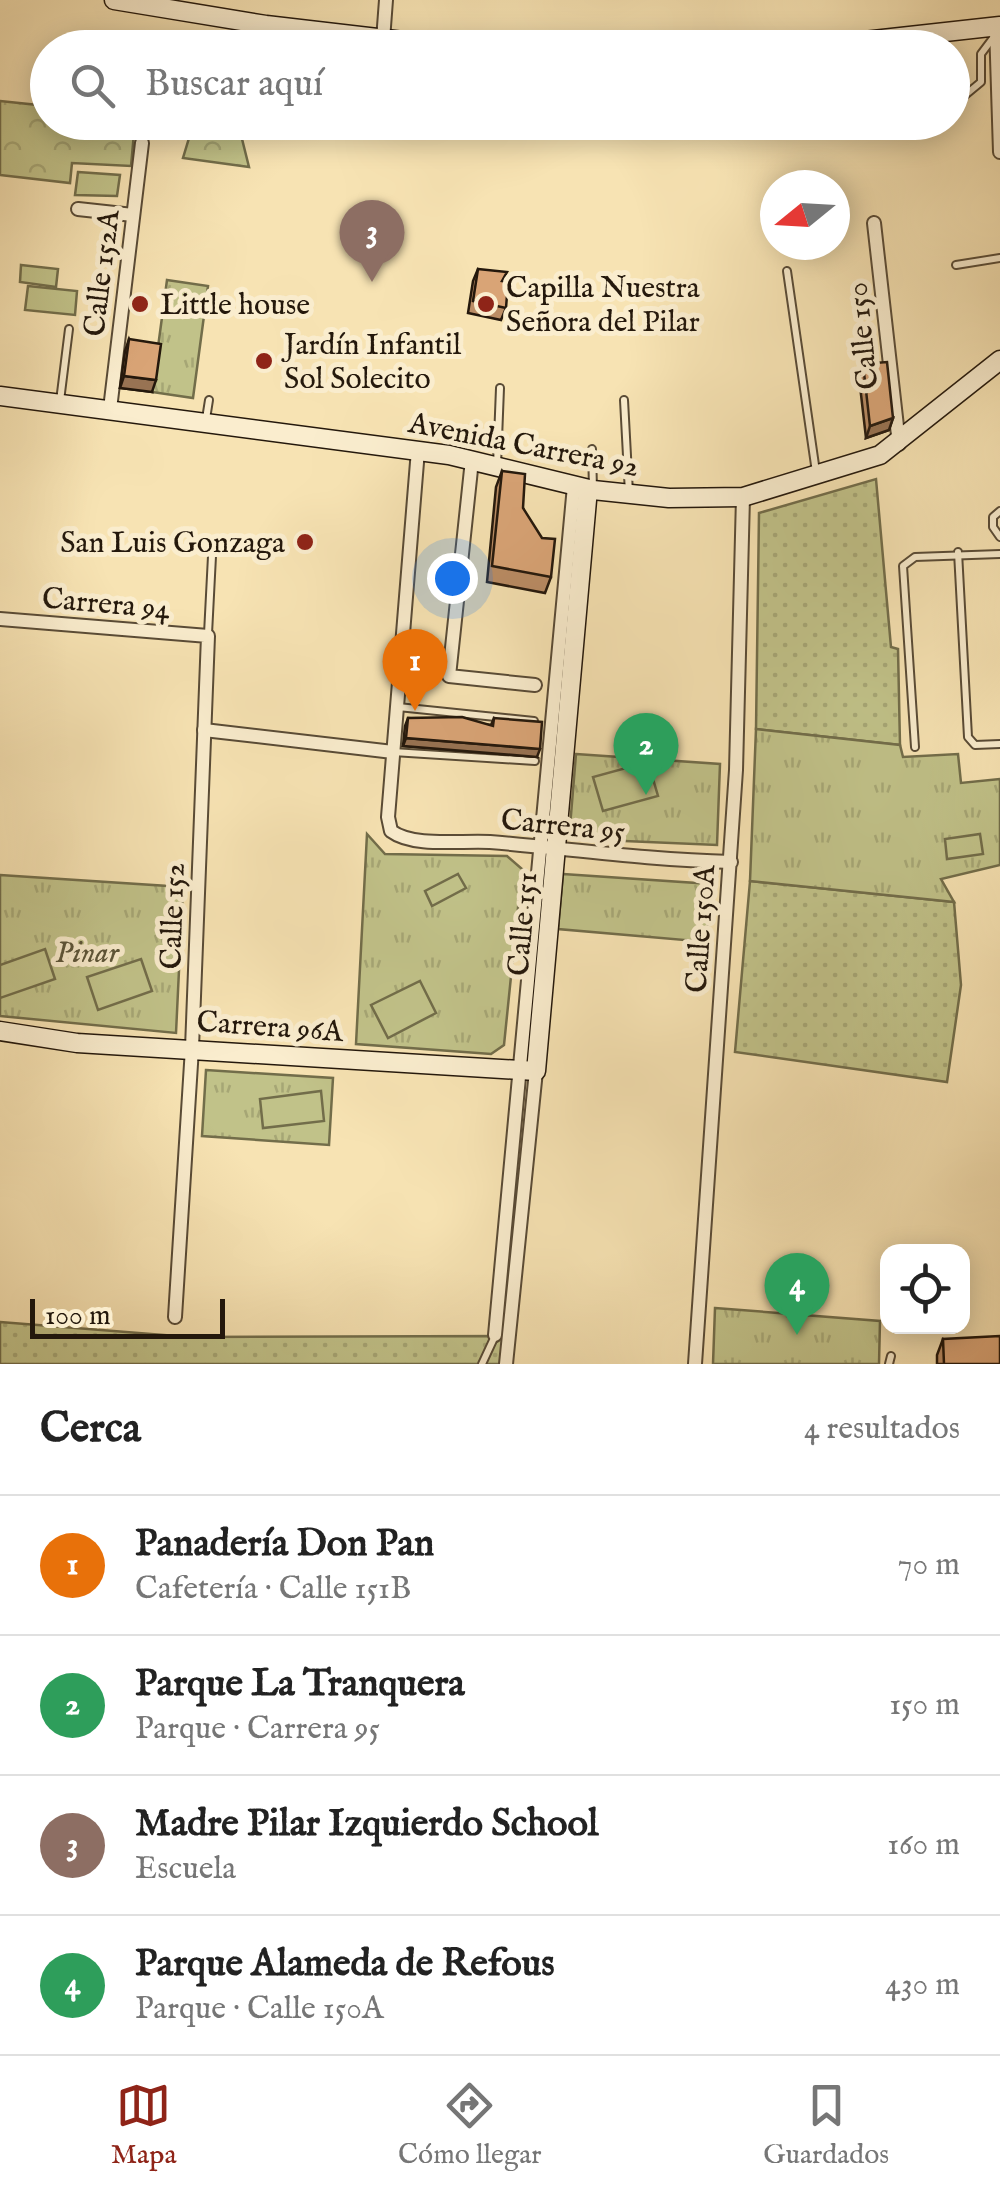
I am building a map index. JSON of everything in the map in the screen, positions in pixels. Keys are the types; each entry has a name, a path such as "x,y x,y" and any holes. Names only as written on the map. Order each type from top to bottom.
{"street":[{"path":"114,0 316,30"},
{"path":"384,30 386,0"},
{"path":"970,32 997,30 1000,152"},
{"name":"Calle 152A","path":"110,408 142,143"},
{"path":"78,209 133,215"},
{"name":"Calle 150","path":"874,223 898,444"},
{"name":"Avenida Carrera 92","path":"0,396 418,450 585,488 629,494 743,497 860,464 898,444 1000,360"},
{"path":"204,730 393,752 418,450"},
{"path":"472,460 449,676 534,684"},
{"name":"Calle 151","path":"506,1364 529,1070 585,488"},
{"name":"Calle 150A","path":"695,1364 730,862 743,497"},
{"name":"Carrera 94","path":"0,619 208,636"},
{"name":"Calle 152","path":"175,1317 192,1048 208,636"},
{"name":"Carrera 95","path":"393,752 388,817 391,831 404,837 730,862"},
{"name":"Carrera 96A","path":"0,1031 60,1042 529,1070"},
{"name":"Calle 151","path":"495,1335 529,1070"}],"lane":[{"path":"970,91 981,82 981,54 997,30"},
{"path":"956,265 1000,258"},
{"path":"787,271 817,478"},
{"path":"60,402 69,329"},
{"path":"497,466 500,388"},
{"path":"206,420 209,400"},
{"path":"624,400 629,494"},
{"path":"585,488 592,450"},
{"path":"999,509 992,527 1000,538"},
{"path":"958,552 968,736 975,746 1000,744"},
{"path":"916,746 903,566 915,557 958,552 1000,554"},
{"path":"208,636 212,556"},
{"path":"397,707 534,721"},
{"path":"393,752 534,761"},
{"path":"482,1364 495,1335"}],"green space":[{"path":"0,101 30,104 30,140 133,140 131,166 72,163 70,183 0,175"},
{"path":"188,140 242,140 249,167 183,158"},
{"path":"78,172 120,175 117,196 75,195"},
{"path":"21,265 58,269 56,287 20,282"},
{"path":"167,280 208,286 193,398 152,392"},
{"path":"28,286 77,291 75,315 25,310"},
{"path":"876,479 891,647 898,649 900,745 756,729 759,513"},
{"path":"756,729 900,745 903,757 958,754 961,783 1000,779 1000,865 941,879 954,902 750,881"},
{"path":"576,754 720,764 717,845 578,839 570,827"},
{"path":"648,762 658,796 603,811 593,777"},
{"path":"367,834 385,854 507,856 522,869 504,1045 491,1054 356,1044"},
{"path":"980,834 983,854 947,859 945,839"},
{"path":"458,874 466,888 432,906 425,891"},
{"path":"563,874 711,884 707,942 558,929"},
{"name":"Pinar","path":"0,875 183,887 176,1033 0,1016"},
{"path":"750,881 954,902 961,985 947,1082 735,1052"},
{"path":"45,949 55,979 0,998 0,965"},
{"path":"141,959 152,991 98,1010 87,977"},
{"path":"420,981 436,1013 388,1038 371,1005"},
{"path":"206,1070 333,1078 329,1145 202,1136"},
{"path":"321,1091 324,1121 263,1128 260,1099"},
{"path":"715,1308 880,1321 879,1364 713,1364"},
{"path":"0,1322 189,1337 505,1336 500,1364 0,1364"}],"building":[{"path":"478,269 507,272 502,281 508,282 506,308 473,301"},
{"path":"129,339 161,344 156,380 124,376"},
{"path":"887,362 893,418 870,426 863,364"},
{"path":"502,471 525,474 523,508 542,538 555,539 551,577 492,566"},
{"path":"462,717 493,726 494,718 542,722 540,749 406,738 408,718"},
{"path":"1000,1336 1000,1364 944,1364 943,1339"}],"place":[{"name":"Madre Pilar Izquierdo School","path":"372,282"},
{"name":"Little house","path":"140,304"},
{"name":"Capilla Nuestra Señora del Pilar","path":"486,304"},
{"name":"Jardín Infantil Sol Solecito","path":"264,361"},
{"name":"San Luis Gonzaga","path":"305,542"},
{"name":"Panadería Don Pan","path":"415,711"},
{"name":"Parque La Tranquera","path":"646,795"},
{"name":"Parque Alameda de Refous","path":"797,1335"}]}
